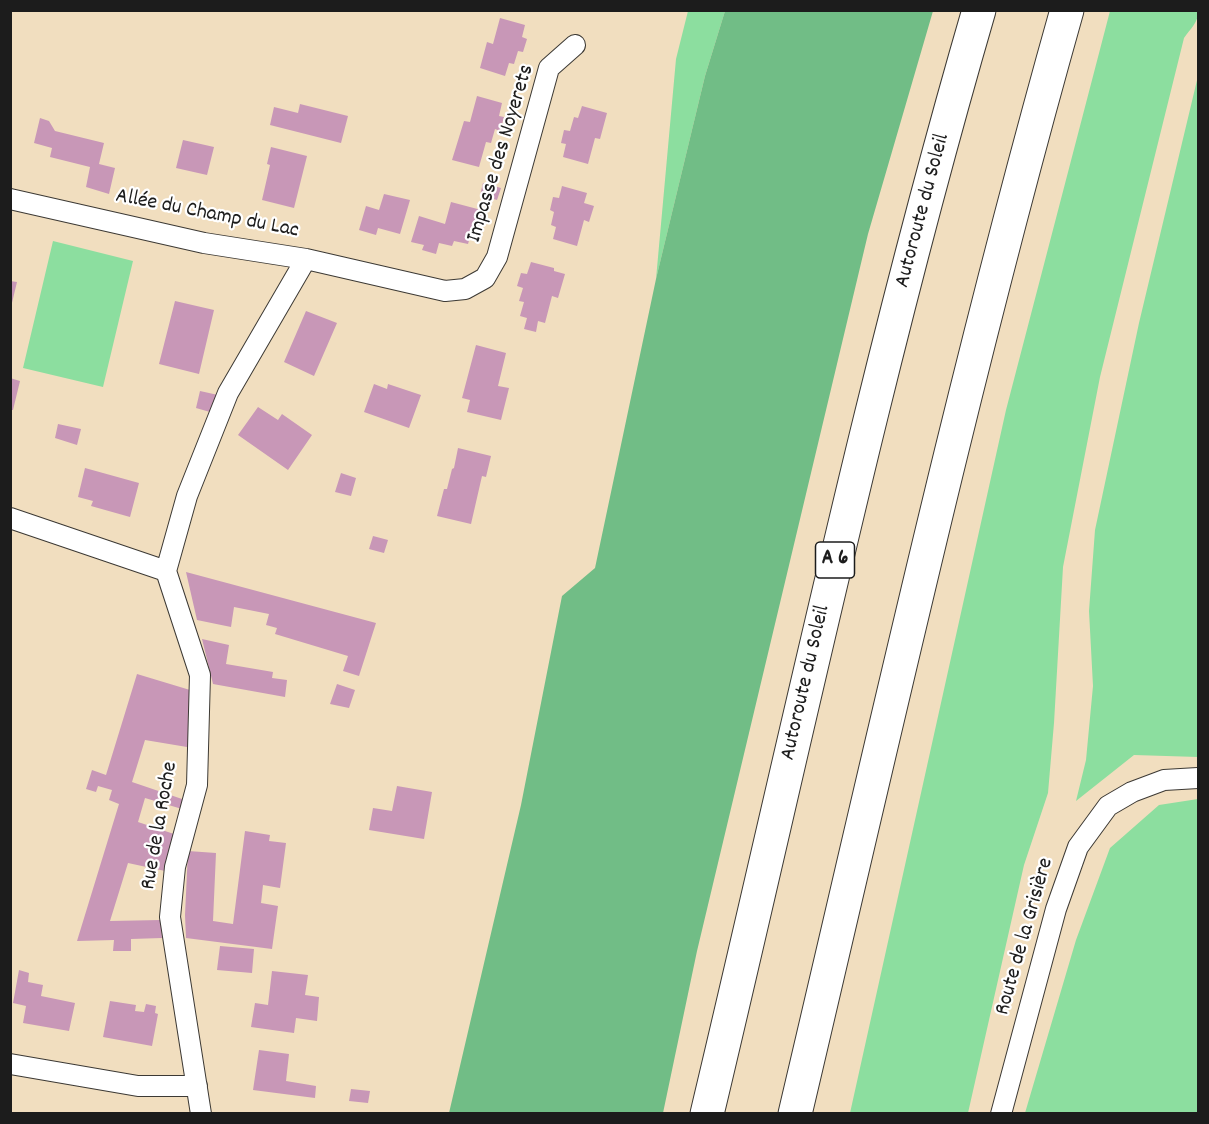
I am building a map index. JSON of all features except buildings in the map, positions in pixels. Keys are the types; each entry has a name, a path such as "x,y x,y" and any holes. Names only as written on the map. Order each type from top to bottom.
{"highway":[{"name":"Autoroute du Soleil","path":"707,1113 833,568 895,322 979,10"},
{"path":"795,1113 973,365 1033,129 1067,10"}],"street":[{"name":"Impasse des Noyerets","path":"306,259 445,291 465,289 484,278 497,257 549,68 575,45"},
{"name":"Allée du Champ du Lac","path":"10,199 204,243 306,259 228,393 187,496 166,571"},
{"path":"10,518 166,571"},
{"name":"Rue de la Roche","path":"166,571 200,675 197,785 175,867 170,917 201,1113"},
{"name":"Route de la Grisière","path":"1001,1113 1056,909 1078,847 1108,806 1132,792 1164,780 1198,778"},
{"path":"10,1064 138,1086 197,1086"}],"green space":[{"path":"688,11 725,11 705,76 656,279 676,59"},
{"path":"725,11 933,11 868,234 697,951 663,1113 449,1113 521,805 562,596 595,568 656,279 705,76"},
{"path":"1110,11 1198,11 1198,15 1196,22 1184,38 1100,377 1063,567 1048,793 1024,865 968,1113 850,1113 1006,410"},
{"path":"1198,76 1198,757 1134,755 1076,801 1086,760 1093,686 1089,611 1095,530 1139,323"},
{"path":"53,241 133,261 103,387 23,368"},
{"path":"1198,799 1198,1113 1025,1113 1076,940 1110,848 1159,805"}]}
